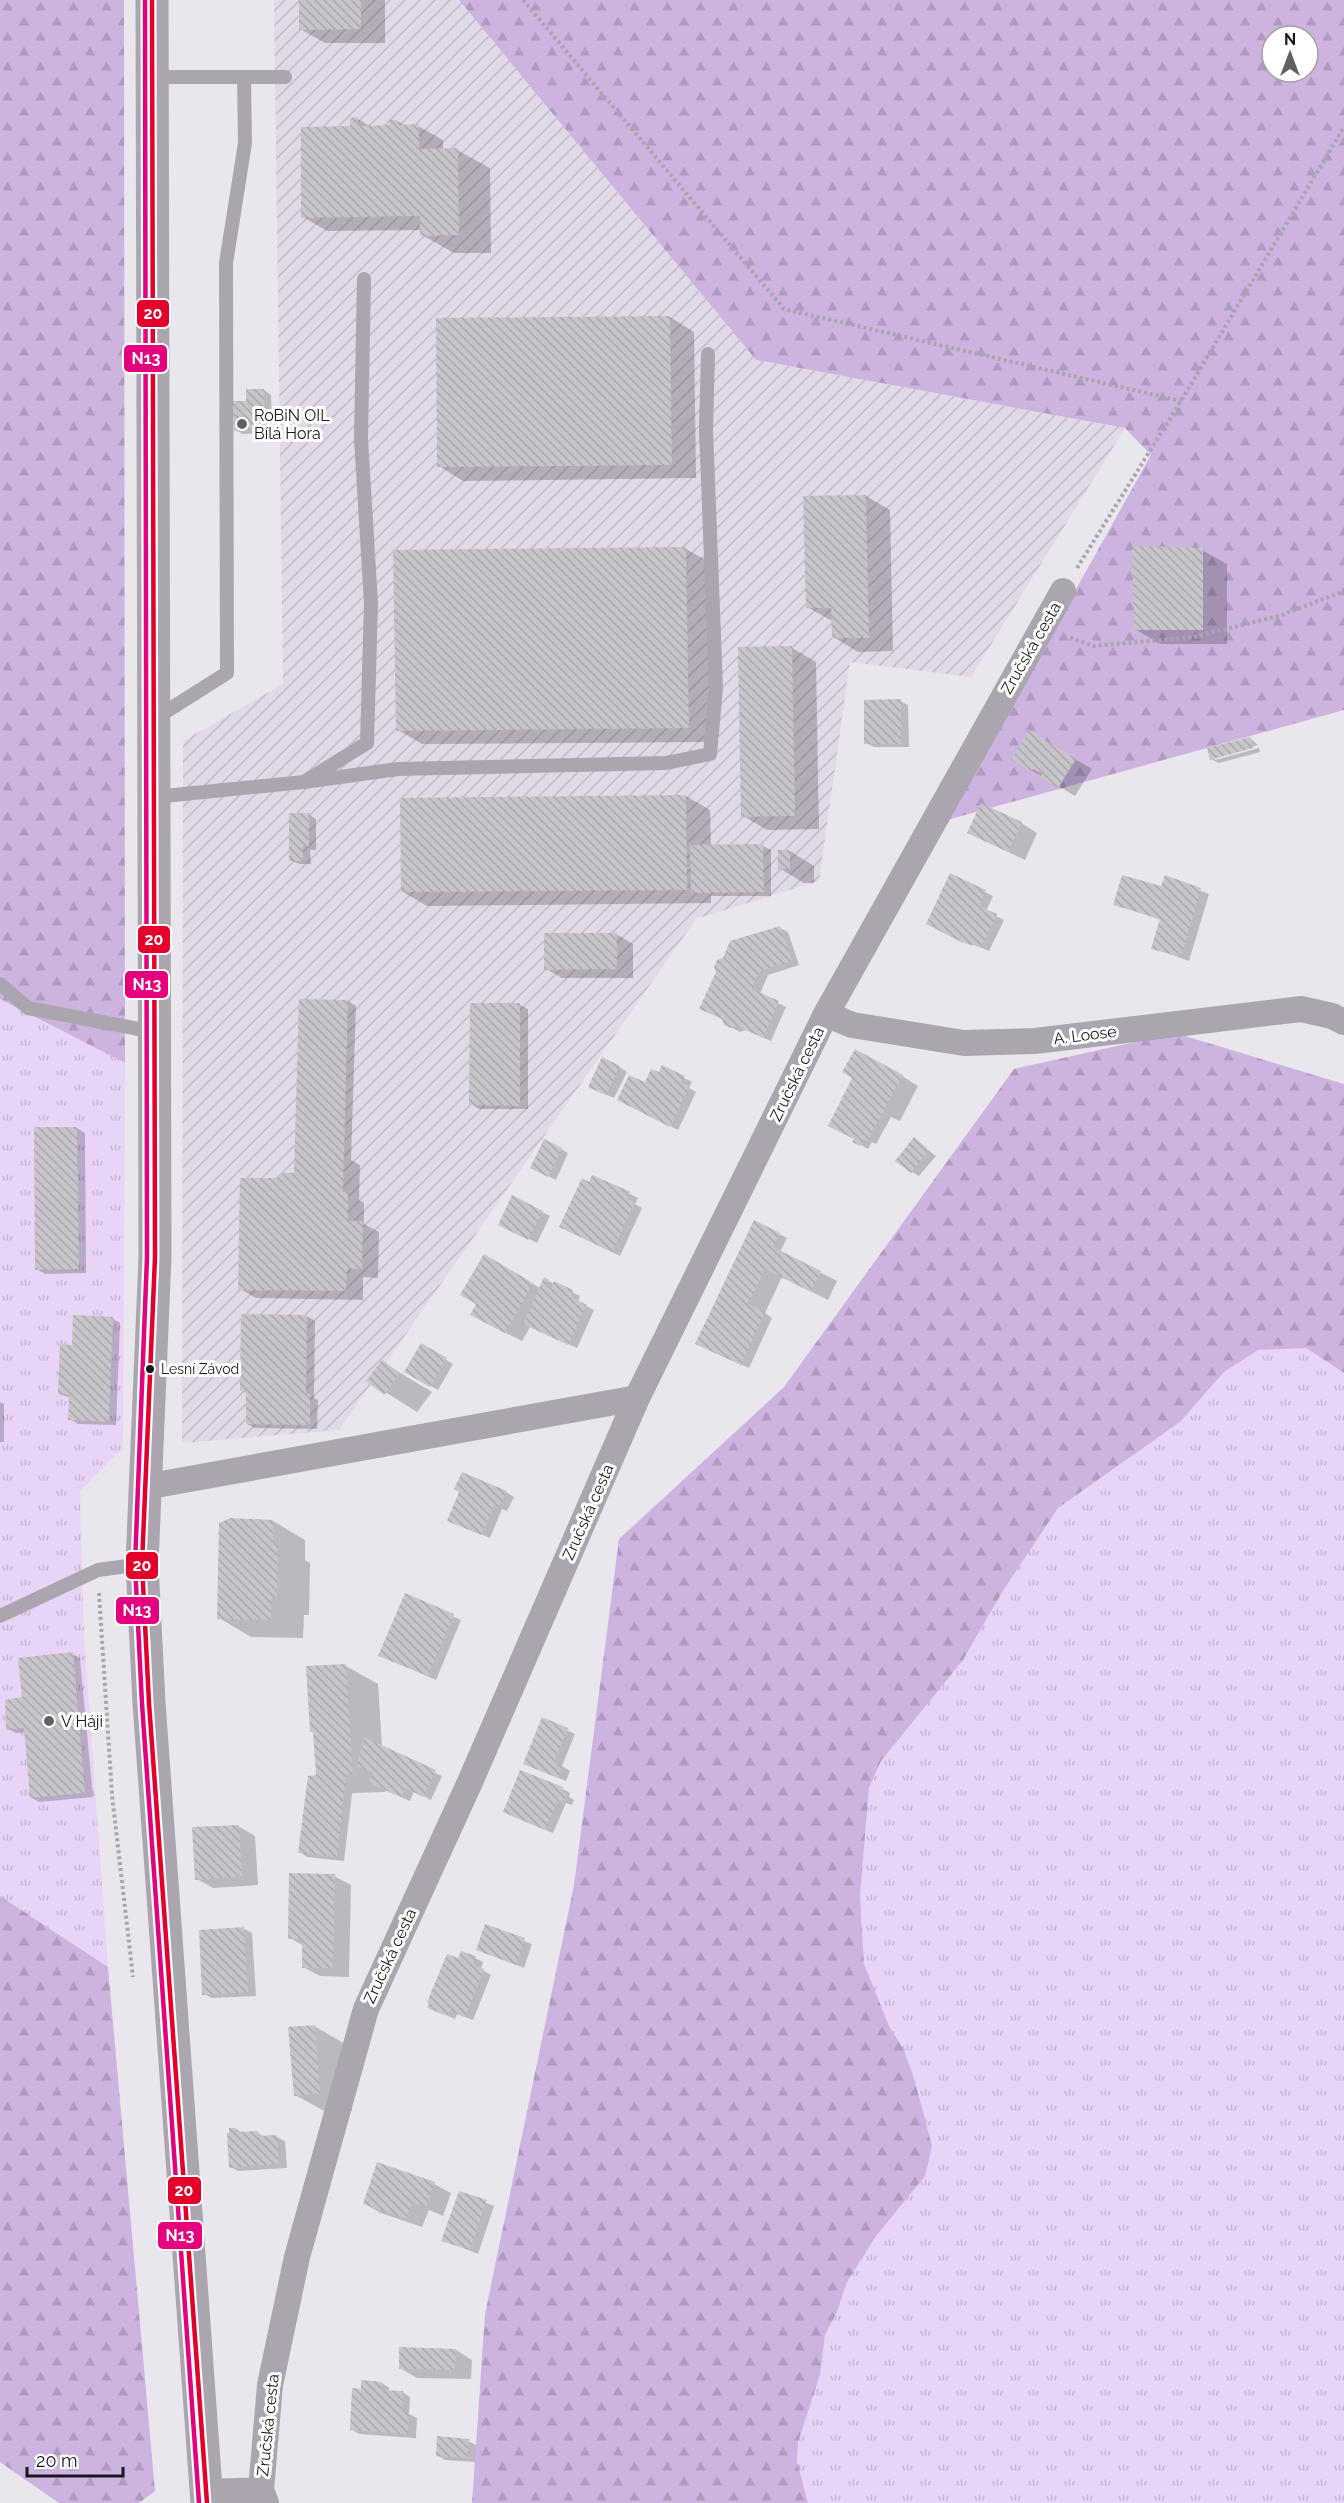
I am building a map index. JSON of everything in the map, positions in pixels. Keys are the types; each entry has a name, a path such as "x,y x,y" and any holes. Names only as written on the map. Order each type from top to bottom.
{"main road":[{"path":"152,0 155,1257 142,1564 154,1774 207,2498"}],"street":[{"name":"Zručská cesta","path":"207,2498 263,2496 270,2385 297,2257 366,2009 470,1782 637,1398 826,1014 1063,591"},
{"name":"A. Loose","path":"826,1014 852,1025 964,1043 1035,1041 1301,1009 1332,1016 1344,1022"},
{"path":"145,1487 637,1398"}],"lane":[{"path":"152,77 285,77"},
{"path":"154,719 227,673 226,262 245,143 244,77"},
{"path":"304,782 367,743 371,603 361,439 363,279"},
{"path":"154,797 304,782 398,769 666,764 710,754 716,688 706,429 708,354"},
{"path":"0,984 28,1008 156,1032"},
{"path":"0,1616 98,1570 142,1564"}],"path":[{"path":"523,0 784,309 1181,401"},
{"path":"1063,591 1181,401 1344,127"},
{"path":"1041,628 1093,646 1194,637 1282,615 1344,591"}],"shaded area":[{"path":"274,0 459,0 756,360 1125,428 971,677 850,662 819,881 696,919 339,1430 182,1443 183,741 283,684"}],"green space":[{"path":"0,0 124,0 125,1063 0,999"},
{"path":"459,0 1344,0 1344,710 947,820 1151,455 1125,428 756,360"},
{"path":"0,999 125,1063 123,1448 80,1491 84,1636 108,1967 0,1896"},
{"path":"1175,1033 1344,1084 1344,1373 1306,1348 1258,1350 1224,1372 1180,1422 1058,1508 1001,1594 963,1660 881,1761 869,1788 860,1895 864,1964 889,2026 903,2048 914,2078 932,2146 925,2176 876,2236 847,2282 837,2312 825,2335 820,2375 798,2442 797,2461 808,2503 472,2503 485,2314 574,1885 619,1539 784,1387 1014,1069"},
{"path":"1306,1348 1344,1373 1344,2503 808,2503 797,2461 798,2442 820,2375 825,2335 837,2312 847,2282 876,2236 903,2048 889,2026 864,1965 860,1895 869,1788 881,1761 963,1660 1001,1594 1058,1508 1180,1422 1224,1372 1258,1350"},
{"path":"0,1896 108,1967 155,2491 139,2503 59,2503 0,2462"}],"building":[{"path":"299,0 361,0 361,29 299,30"},
{"path":"358,117 358,126 389,125 389,120 397,120 398,125 419,124 419,149 458,148 459,235 420,236 420,216 301,218 301,127 350,126 350,118"},
{"path":"670,316 672,465 437,467 436,318"},
{"path":"246,389 264,389 265,430 234,431 233,401 246,401"},
{"path":"866,495 869,638 832,638 831,608 806,608 803,496"},
{"path":"1132,546 1203,548 1203,630 1134,630"},
{"path":"686,547 689,728 396,731 393,550"},
{"path":"792,646 795,816 741,817 738,647"},
{"path":"901,699 901,744 864,744 864,700"},
{"path":"1029,730 1076,759 1058,788 1040,777 1042,774 1011,760"},
{"path":"1250,737 1253,748 1210,760 1207,748"},
{"path":"686,795 687,890 401,892 400,798"},
{"path":"981,803 1022,822 1008,852 967,833"},
{"path":"289,813 309,813 309,846 303,846 303,861 289,861"},
{"path":"763,844 764,892 691,893 690,845"},
{"path":"778,850 790,850 790,869 778,869"},
{"path":"950,873 986,890 980,904 981,907 997,914 981,948 964,941 963,943 926,924"},
{"path":"1122,875 1161,886 1165,875 1201,888 1181,957 1151,949 1160,919 1113,905"},
{"path":"780,926 792,961 760,971 752,989 779,1001 763,1038 737,1026 731,1028 724,1025 722,1019 699,1009 716,972 714,967 717,960 723,958 730,941"},
{"path":"544,933 617,933 617,969 544,970"},
{"path":"299,999 348,1000 343,1192 348,1192 348,1221 363,1221 362,1269 347,1269 346,1291 238,1290 240,1178 277,1178 283,1173 294,1173"},
{"path":"470,1003 520,1003 520,1106 469,1105"},
{"path":"855,1049 903,1075 868,1141 864,1139 860,1146 852,1142 854,1139 828,1126 852,1078 842,1072"},
{"path":"602,1057 620,1066 606,1095 588,1087"},
{"path":"662,1065 685,1076 681,1083 689,1086 670,1127 617,1100 629,1075 645,1082 651,1069 659,1072"},
{"path":"34,1127 77,1127 79,1269 35,1270"},
{"path":"914,1137 929,1150 911,1173 895,1161"},
{"path":"544,1139 562,1148 548,1177 530,1168"},
{"path":"592,1175 631,1192 627,1199 635,1202 612,1252 559,1227 582,1178 589,1182"},
{"path":"512,1195 543,1211 528,1240 498,1225"},
{"path":"754,1220 780,1233 773,1247 821,1271 811,1292 765,1269 748,1304 765,1312 741,1365 695,1344"},
{"path":"484,1254 533,1283 505,1333 470,1315 476,1304 460,1295"},
{"path":"544,1277 549,1280 546,1286 551,1288 554,1281 573,1290 571,1297 587,1305 568,1345 523,1324"},
{"path":"241,1314 307,1315 306,1394 310,1394 310,1425 246,1424 246,1391 240,1391"},
{"path":"73,1315 113,1317 109,1422 68,1420 69,1395 58,1394 60,1344 72,1345"},
{"path":"421,1343 447,1358 430,1387 404,1372"},
{"path":"382,1360 400,1373 384,1395 366,1381"},
{"path":"462,1472 507,1491 499,1508 494,1506 481,1535 447,1521 459,1492 454,1489"},
{"path":"230,1518 273,1520 273,1543 278,1543 277,1597 272,1597 271,1620 217,1619 219,1523"},
{"path":"405,1593 454,1614 428,1676 378,1656"},
{"path":"73,1652 85,1793 30,1798 24,1728 6,1730 5,1700 22,1697 18,1658"},
{"path":"346,1664 353,1774 346,1774 337,1857 298,1853 308,1776 316,1775 313,1732 310,1732 306,1666"},
{"path":"542,1717 568,1728 554,1762 563,1766 558,1778 523,1764"},
{"path":"364,1737 436,1770 423,1797 406,1788 401,1797 368,1783 373,1773 357,1766"},
{"path":"520,1770 563,1787 562,1791 567,1794 564,1802 558,1800 545,1830 503,1812"},
{"path":"239,1825 242,1876 195,1880 192,1827"},
{"path":"289,1873 335,1874 333,1968 302,1968 302,1939 288,1939"},
{"path":"485,1924 525,1938 516,1965 476,1950"},
{"path":"244,1927 248,1992 202,1995 199,1930"},
{"path":"461,1951 476,1956 473,1965 484,1969 465,2017 449,2011 447,2016 427,2008 429,2003 427,2002 447,1954 458,1958"},
{"path":"315,2025 320,2093 294,2096 288,2027"},
{"path":"229,2128 236,2128 236,2132 258,2131 258,2136 277,2135 279,2164 229,2168 227,2133 229,2133"},
{"path":"377,2162 435,2182 426,2207 412,2202 406,2219 363,2204"},
{"path":"459,2191 487,2200 470,2250 441,2241"},
{"path":"399,2347 456,2349 455,2370 399,2369"},
{"path":"361,2380 382,2382 382,2390 403,2391 402,2412 409,2412 408,2434 350,2430 352,2388 361,2389"},
{"path":"437,2436 469,2439 467,2458 436,2456"}],"transit line":[{"name":"N13","path":"145,0 147,1257 135,1564 142,1704 199,2503"},
{"name":"20","path":"152,0 155,1257 142,1564 149,1703 207,2503"}],"place":[{"name":"RoBiN OIL Bílá Hora","path":"242,424"},
{"name":"Lesní Závod","path":"150,1369"},
{"name":"V Háji","path":"49,1721"}]}
